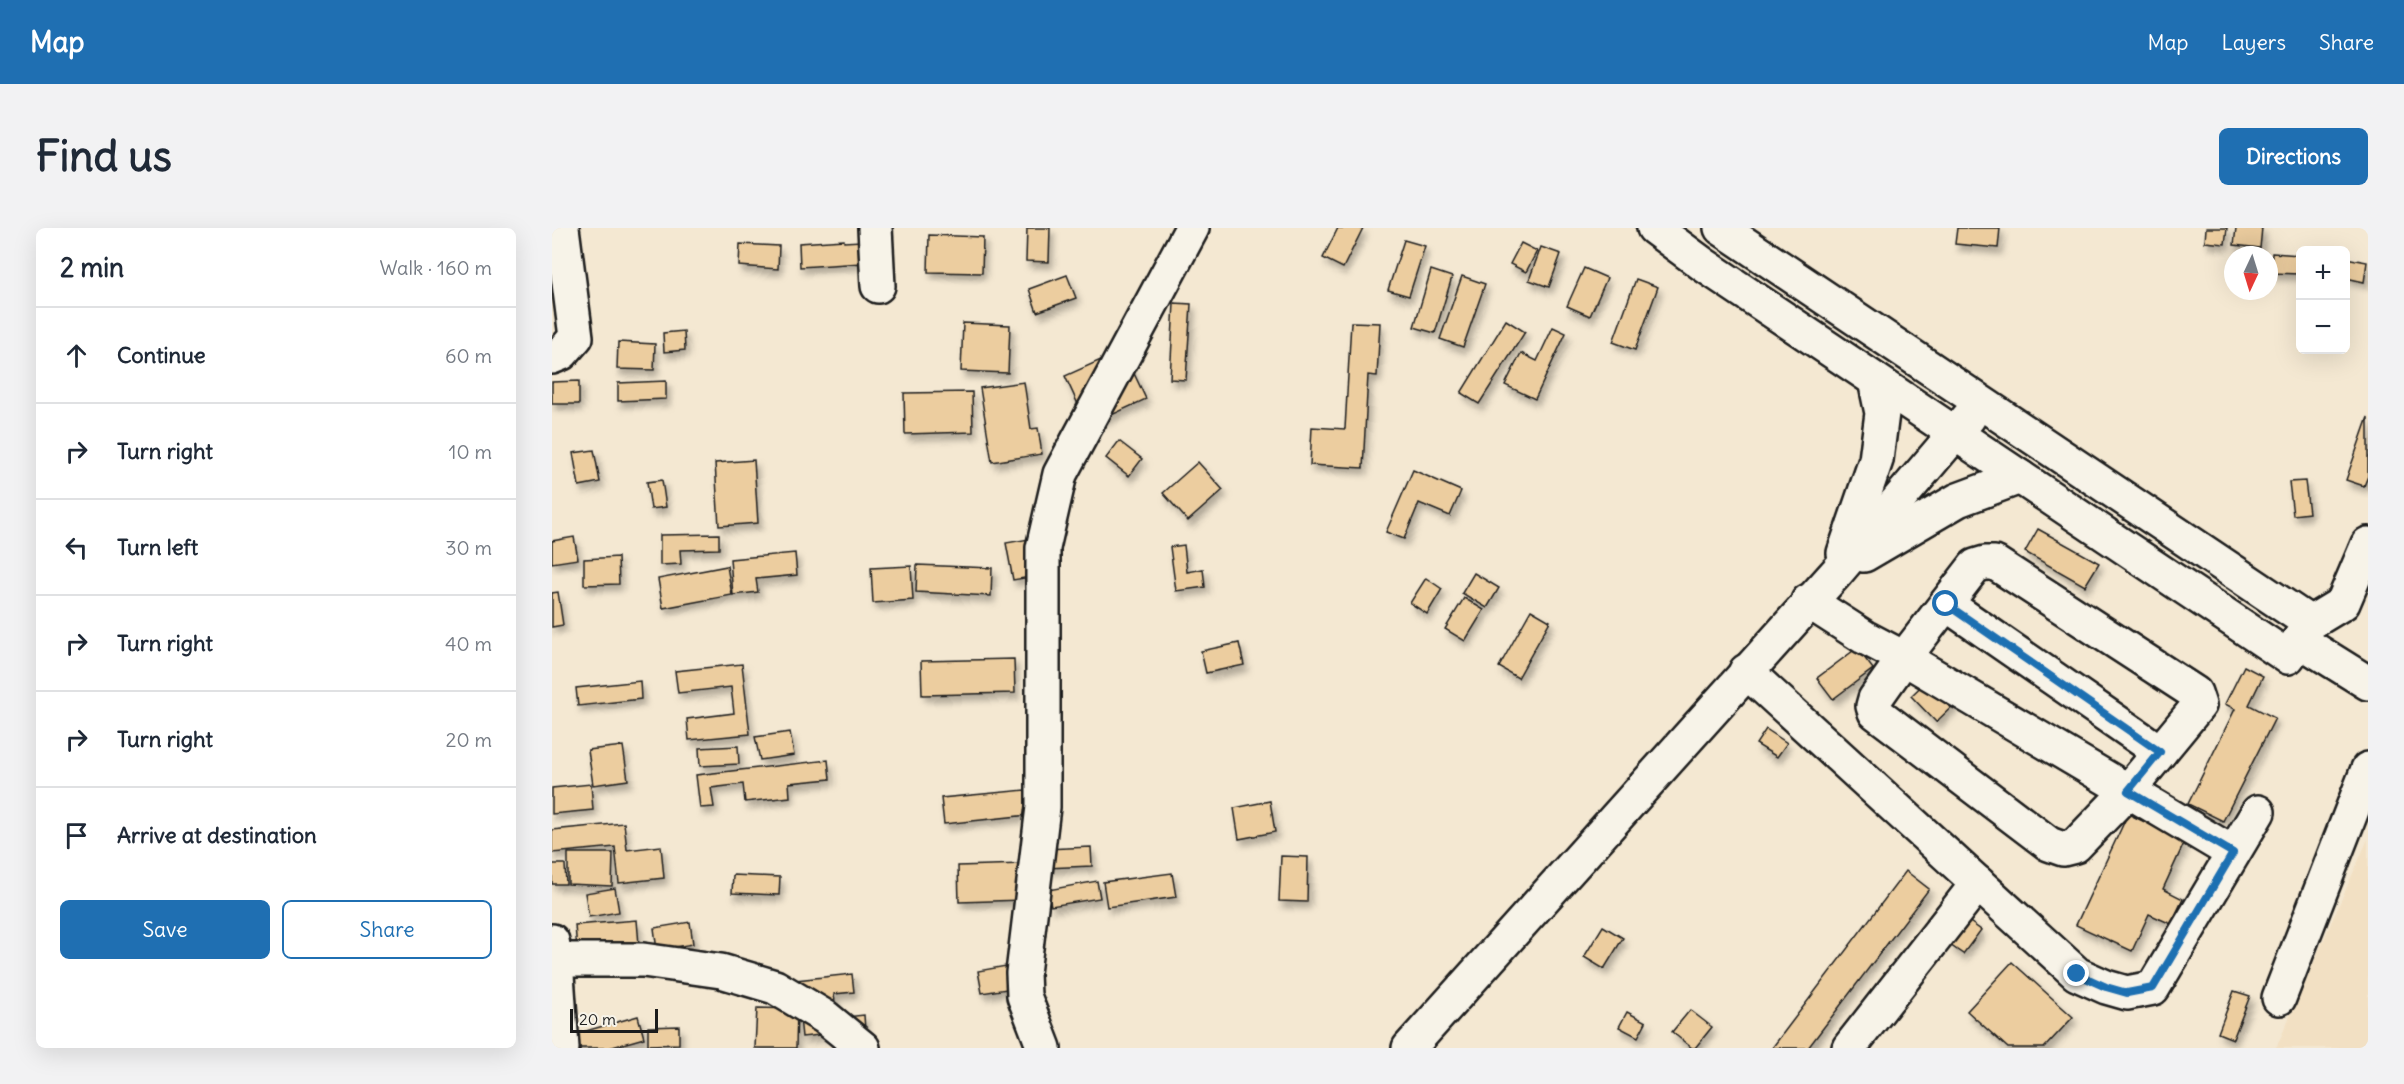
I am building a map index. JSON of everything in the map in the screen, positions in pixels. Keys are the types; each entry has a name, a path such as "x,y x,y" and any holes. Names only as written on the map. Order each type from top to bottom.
{"main road":[{"path":"552,357 562,353 576,337 562,228"},
{"path":"875,228 878,286"},
{"path":"1044,1048 1024,996 1023,973 1043,807 1043,548 1060,474 1192,228"},
{"path":"1654,228 1704,265 2288,657 2305,632 2343,603 2368,544"},
{"path":"1721,228 1980,402 2305,632 2368,683"},
{"path":"1837,572 1876,460 1882,413 1875,380"},
{"path":"1409,1048 1837,572 1956,434 1980,402"},
{"path":"1837,572 1958,500 2020,477"},
{"path":"1995,563 2195,693 2199,705 2128,791 2075,846 2063,849 2049,844 1875,712 1873,706 1875,699 1904,658 1976,567 1995,563"},
{"path":"1808,602 2233,853"},
{"path":"1946,604 2160,752"},
{"path":"1746,671 2077,974 2106,987 2127,993 2153,988 2258,812"},
{"path":"2279,998 2368,769"},
{"path":"1849,1048 1978,883"},
{"path":"562,1048 554,950 720,971 775,987 825,1017 862,1048"}],"shaded area":[{"path":"2368,839 2368,1048 2276,1048"}],"building":[{"path":"1027,228 1050,228 1049,262 1026,261"},
{"path":"1338,228 1363,228 1343,268 1323,258"},
{"path":"1957,228 2000,228 1998,248 1955,244"},
{"path":"2206,228 2227,228 2225,244 2205,242"},
{"path":"2236,228 2262,228 2260,246 2234,245"},
{"path":"929,235 983,237 982,273 928,272"},
{"path":"844,240 844,242 861,241 862,263 800,267 799,243"},
{"path":"1404,240 1425,246 1409,296 1388,290"},
{"path":"1521,243 1537,251 1526,272 1510,264"},
{"path":"740,244 779,246 778,269 739,266"},
{"path":"1541,247 1561,254 1549,287 1529,280"},
{"path":"2278,253 2296,255 2296,274 2278,273"},
{"path":"2350,259 2367,262 2364,282 2350,279"},
{"path":"1584,268 1607,278 1590,316 1567,306"},
{"path":"1431,270 1452,277 1435,333 1414,327"},
{"path":"1067,275 1076,298 1037,312 1029,289"},
{"path":"1462,276 1485,284 1463,347 1440,339"},
{"path":"1636,279 1658,287 1635,350 1613,342"},
{"path":"1174,303 1191,304 1186,380 1170,379"},
{"path":"1506,320 1525,332 1479,404 1461,393"},
{"path":"1351,322 1380,323 1377,376 1368,375 1363,468 1310,465 1312,427 1345,429"},
{"path":"963,323 1010,325 1008,373 961,371"},
{"path":"1553,327 1566,333 1535,399 1505,385 1521,353 1537,361"},
{"path":"684,331 685,350 664,352 663,333"},
{"path":"618,342 655,344 654,370 617,369"},
{"path":"1123,350 1146,399 1088,426 1065,376"},
{"path":"579,381 579,404 552,404 552,382"},
{"path":"666,381 666,399 618,401 618,383"},
{"path":"1024,382 1031,429 1038,428 1042,454 992,462 980,388"},
{"path":"972,392 973,432 905,434 904,393"},
{"path":"2368,417 2368,476 2364,486 2346,480"},
{"path":"1119,441 1142,459 1129,476 1106,458"},
{"path":"594,450 600,482 579,486 573,453"},
{"path":"754,460 758,523 719,526 715,463"},
{"path":"1198,462 1223,490 1188,521 1163,493"},
{"path":"1413,470 1461,491 1450,516 1419,503 1404,539 1386,532"},
{"path":"662,480 666,507 651,509 647,482"},
{"path":"2305,481 2309,513 2293,515 2289,482"},
{"path":"2038,529 2099,563 2085,586 2025,552"},
{"path":"719,534 719,549 680,550 681,564 660,565 660,535"},
{"path":"1046,536 1053,573 1013,580 1006,543"},
{"path":"574,537 578,559 552,563 552,541"},
{"path":"1184,545 1187,572 1203,569 1205,587 1176,591 1170,547"},
{"path":"795,553 797,575 756,579 758,592 733,595 730,559"},
{"path":"618,557 619,584 584,585 584,559"},
{"path":"917,565 992,568 991,596 916,592"},
{"path":"727,566 732,595 663,608 658,579"},
{"path":"911,566 913,600 873,603 871,568"},
{"path":"1474,573 1499,588 1487,608 1462,593"},
{"path":"1426,578 1442,589 1427,614 1410,603"},
{"path":"558,592 563,625 552,627 552,593"},
{"path":"1464,598 1484,610 1465,641 1445,629"},
{"path":"1531,610 1550,621 1518,678 1499,667"},
{"path":"1239,643 1244,665 1206,673 1201,651"},
{"path":"1857,648 1873,669 1833,699 1817,678"},
{"path":"1014,659 1015,693 922,695 921,661"},
{"path":"742,664 750,734 689,740 687,719 734,713 731,687 678,693 675,671"},
{"path":"2244,666 2263,676 2249,705 2275,718 2223,821 2188,804 2235,709 2225,704"},
{"path":"1939,669 1965,694 1936,722 1911,696"},
{"path":"640,681 641,699 578,706 576,688"},
{"path":"1766,729 1787,743 1777,757 1756,744"},
{"path":"790,732 794,755 760,760 755,737"},
{"path":"623,746 628,780 593,785 588,750"},
{"path":"738,746 739,764 700,766 699,748"},
{"path":"828,760 830,779 789,783 790,797 745,802 743,784 711,788 714,807 700,808 696,775"},
{"path":"591,784 593,810 552,814 552,788"},
{"path":"1025,790 1028,815 944,824 941,798"},
{"path":"1270,801 1275,832 1239,839 1234,808"},
{"path":"2128,814 2185,841 2163,889 2183,899 2171,924 2149,914 2132,951 2076,925"},
{"path":"624,823 627,850 661,846 664,878 619,883 615,847 552,853 552,830"},
{"path":"1091,847 1092,866 1045,868 1045,849"},
{"path":"568,853 613,853 612,886 568,884"},
{"path":"1281,856 1308,857 1307,902 1279,901"},
{"path":"552,864 565,864 566,884 552,884"},
{"path":"1023,864 1024,900 959,902 958,866"},
{"path":"1906,871 1929,889 1808,1048 1772,1048"},
{"path":"1172,873 1176,897 1107,907 1103,882"},
{"path":"733,875 780,877 779,895 732,893"},
{"path":"1097,881 1100,898 1051,906 1048,890"},
{"path":"615,888 619,912 589,917 585,893"},
{"path":"637,920 639,945 577,950 575,925"},
{"path":"1967,920 1981,930 1963,954 1950,945"},
{"path":"690,922 693,944 657,950 654,928"},
{"path":"1603,926 1623,938 1604,969 1584,957"},
{"path":"1028,962 1032,985 982,993 978,971"},
{"path":"2012,962 2073,1017 2044,1048 2008,1048 1967,1011"},
{"path":"852,974 854,992 834,994 837,1018 864,1015 865,1030 802,1037 796,980"},
{"path":"2234,991 2250,996 2233,1039 2218,1033"},
{"path":"757,1008 797,1009 796,1048 755,1048"},
{"path":"1690,1010 1712,1027 1695,1048 1672,1032"},
{"path":"1627,1012 1646,1022 1638,1037 1619,1027"},
{"path":"638,1016 644,1038 609,1048 575,1048 572,1035"},
{"path":"679,1026 679,1044 648,1045 648,1027"}],"route":[{"path":"1946,604 2160,752 2128,791 2233,853 2153,988 2127,993 2106,987 2077,974"}]}
